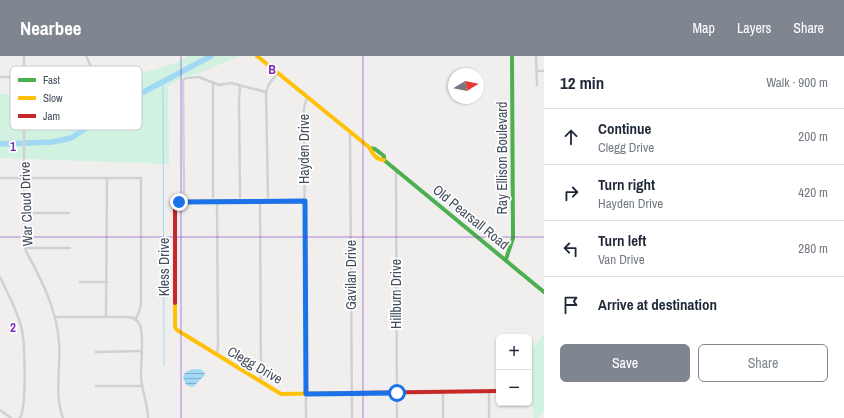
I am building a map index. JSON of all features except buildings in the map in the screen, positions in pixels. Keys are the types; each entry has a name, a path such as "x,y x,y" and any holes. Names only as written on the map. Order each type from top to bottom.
{"street":[{"path":"86,56 91,66"},
{"name":"Old Pearsall Road","path":"257,56 370,148 371,153 381,160 384,160 506,259 544,292"},
{"name":"Ray Ellison Boulevard","path":"506,259 513,238 512,56"},
{"path":"536,56 537,85"},
{"path":"536,71 544,71"},
{"path":"268,197 266,92 269,84 278,73"},
{"path":"184,198 183,80 186,78 199,77 219,85 230,83 266,92"},
{"path":"213,83 213,197"},
{"path":"240,86 240,197"},
{"name":"Hayden Drive","path":"306,418 304,108 307,96"},
{"name":"War Cloud Drive","path":"24,130 25,248 55,317 59,342 59,400 63,418"},
{"name":"Gavilan Drive","path":"350,132 352,418"},
{"name":"Hillburn Drive","path":"396,170 397,418"},
{"path":"0,178 141,178 141,303 135,320"},
{"path":"106,178 106,316"},
{"path":"216,355 218,345 217,202 305,201"},
{"name":"Kless Drive","path":"176,329 175,204 179,202 217,202"},
{"path":"260,202 261,382"},
{"path":"24,213 69,213"},
{"path":"25,248 70,248"},
{"path":"0,277 17,314 23,333 24,408 20,418"},
{"path":"80,282 106,282"},
{"path":"55,317 130,317 139,324 141,329 142,386 148,408 148,418"},
{"name":"Clegg Drive","path":"176,329 280,393 306,394 496,391"},
{"path":"96,352 141,351"},
{"path":"96,386 142,386"},
{"path":"443,392 444,418"},
{"path":"489,392 489,418"},
{"path":"0,410 11,418"}],"green space":[{"path":"188,56 240,56 196,74 186,76 168,86 169,164 0,158 0,94 10,94 10,130 142,130 142,73 176,63"},
{"path":"544,334 544,411 538,418 534,418 532,404 532,348"}],"water":[{"path":"195,369 203,370 205,375 193,387 186,385 183,377 185,373"}],"waterway":[{"path":"142,93 211,56"},
{"path":"163,82 164,365"},
{"path":"0,144 52,142 71,138 83,130"}],"traffic: fast":[{"path":"506,259 513,238 512,56"},
{"path":"370,148 375,149 384,156 384,160 544,292"}],"traffic: slow":[{"path":"257,56 370,148 375,156 384,160"},
{"path":"175,303 175,327 177,330 281,394 350,393"}],"traffic: jam":[{"path":"175,303 175,204 179,202 305,201"},
{"path":"350,393 496,391"}],"route":[{"path":"179,202 305,201 306,394 397,393"}]}
